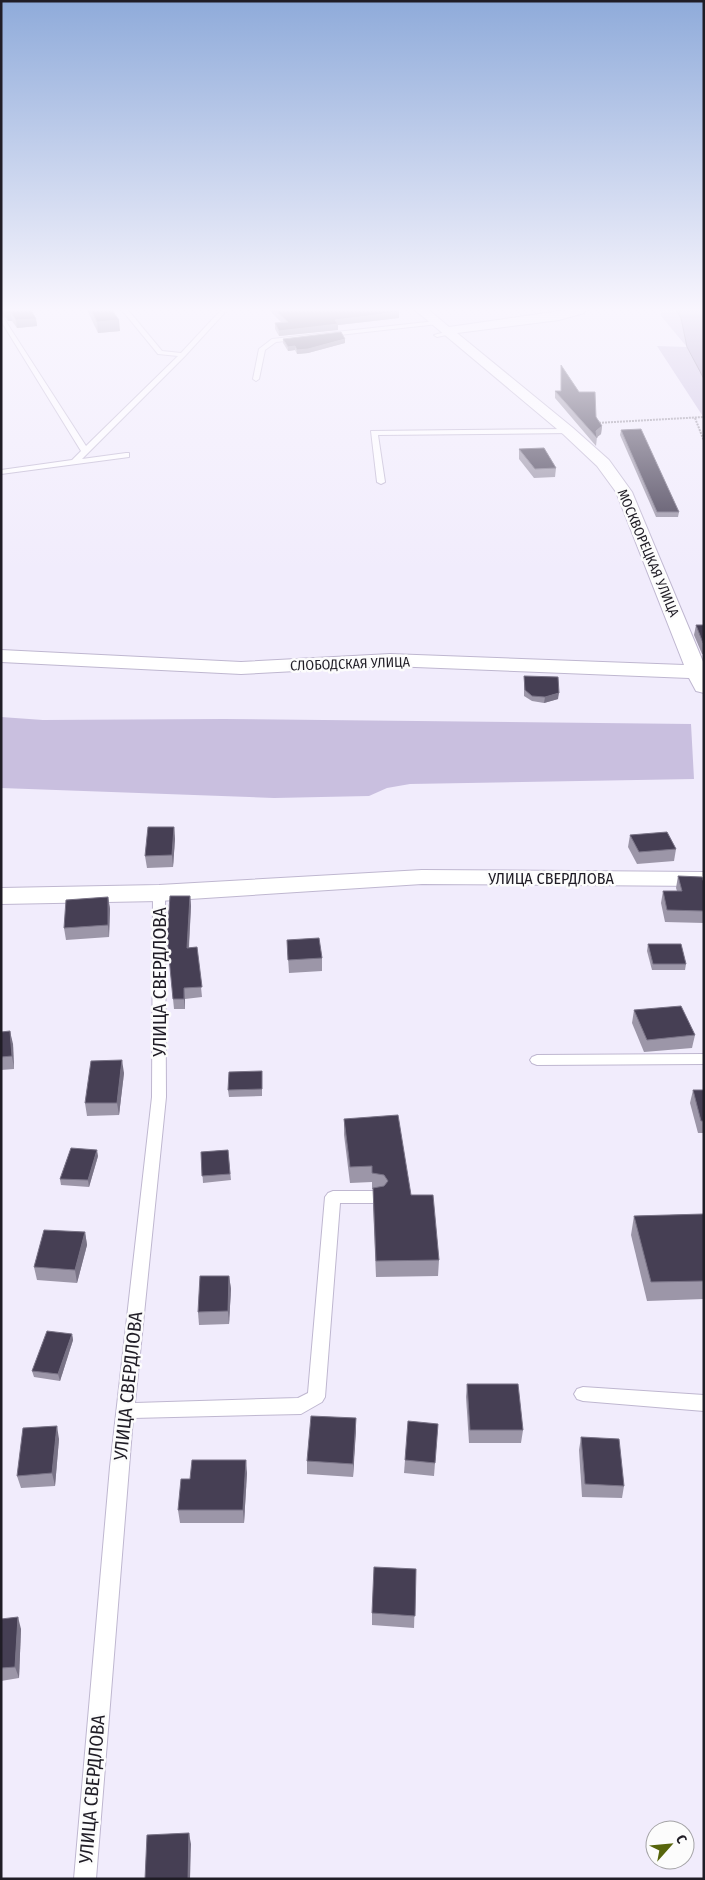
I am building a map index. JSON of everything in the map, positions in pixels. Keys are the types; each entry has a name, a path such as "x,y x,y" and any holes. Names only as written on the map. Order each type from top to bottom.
{"street":[{"name":"МОСКВОРЕЦКАЯ УЛИЦА","path":"526,398 564,428 603,463 624,492 702,682"},
{"name":"СЛОБОДСКАЯ УЛИЦА","path":"1,656 241,668 390,660 702,682"},
{"name":"УЛИЦА СВЕРДЛОВА","path":"1,896 159,893 422,877 704,879"}],"lane":[{"path":"51,398 85,452"},
{"path":"74,462 140,398"},
{"path":"382,482 374,433 564,428"},
{"path":"1,472 126,455"},
{"name":"УЛИЦА СВЕРДЛОВА","path":"84,1879 125,1411 159,1097 159,893"},
{"path":"537,1060 704,1059"},
{"path":"125,1411 301,1406 316,1397 333,1197 378,1197"},
{"path":"583,1394 704,1402"}],"path":[{"path":"695,418 704,441"},
{"path":"564,428 704,418"}],"shaded area":[{"path":"691,398 704,398 704,418"},
{"path":"1,717 43,720 224,719 691,724 694,779 410,784 387,788 369,796 274,798 1,788"}],"building":[{"path":"561,398 595,398 596,417 602,426 596,431 597,438"},
{"path":"641,429 679,512 657,512 621,430"},
{"path":"544,448 556,468 535,469 519,449"},
{"path":"696,625 704,625 704,643 703,643"},
{"path":"524,676 558,677 559,693 545,697 532,696 525,690"},
{"path":"148,827 174,827 172,855 145,856"},
{"path":"667,832 676,849 639,852 630,835"},
{"path":"678,876 702,877 704,883 704,911 667,910 663,891 682,891"},
{"path":"170,896 190,896 187,948 197,947 202,987 184,988 184,999 173,999 167,936"},
{"path":"108,897 108,925 64,928 66,900"},
{"path":"319,938 322,958 288,960 287,940"},
{"path":"648,944 681,944 686,964 653,964"},
{"path":"681,1006 695,1035 647,1040 634,1010"},
{"path":"10,1031 12,1056 1,1057 1,1032"},
{"path":"122,1060 117,1103 85,1103 91,1061"},
{"path":"262,1071 262,1089 228,1090 229,1072"},
{"path":"693,1090 704,1090 704,1121 701,1121"},
{"path":"398,1115 411,1195 433,1195 439,1260 376,1261 373,1188 384,1186 388,1181 384,1175 372,1173 372,1166 350,1167 344,1119"},
{"path":"71,1148 97,1150 88,1180 60,1179"},
{"path":"228,1150 230,1174 202,1176 201,1152"},
{"path":"704,1214 704,1281 651,1282 634,1216"},
{"path":"44,1230 85,1232 75,1270 34,1267"},
{"path":"200,1276 229,1276 228,1311 198,1312"},
{"path":"47,1331 72,1334 58,1374 32,1371"},
{"path":"467,1384 518,1384 523,1430 470,1430"},
{"path":"311,1416 356,1418 353,1464 307,1461"},
{"path":"408,1421 438,1424 435,1463 405,1460"},
{"path":"57,1426 52,1473 17,1476 23,1428"},
{"path":"581,1437 619,1439 624,1486 585,1484"},
{"path":"192,1460 246,1460 243,1510 178,1510 181,1479 190,1479"},
{"path":"374,1567 416,1569 415,1616 372,1613"},
{"path":"18,1617 15,1667 1,1668 1,1619"},
{"path":"189,1833 188,1879 145,1879 147,1835"}]}
